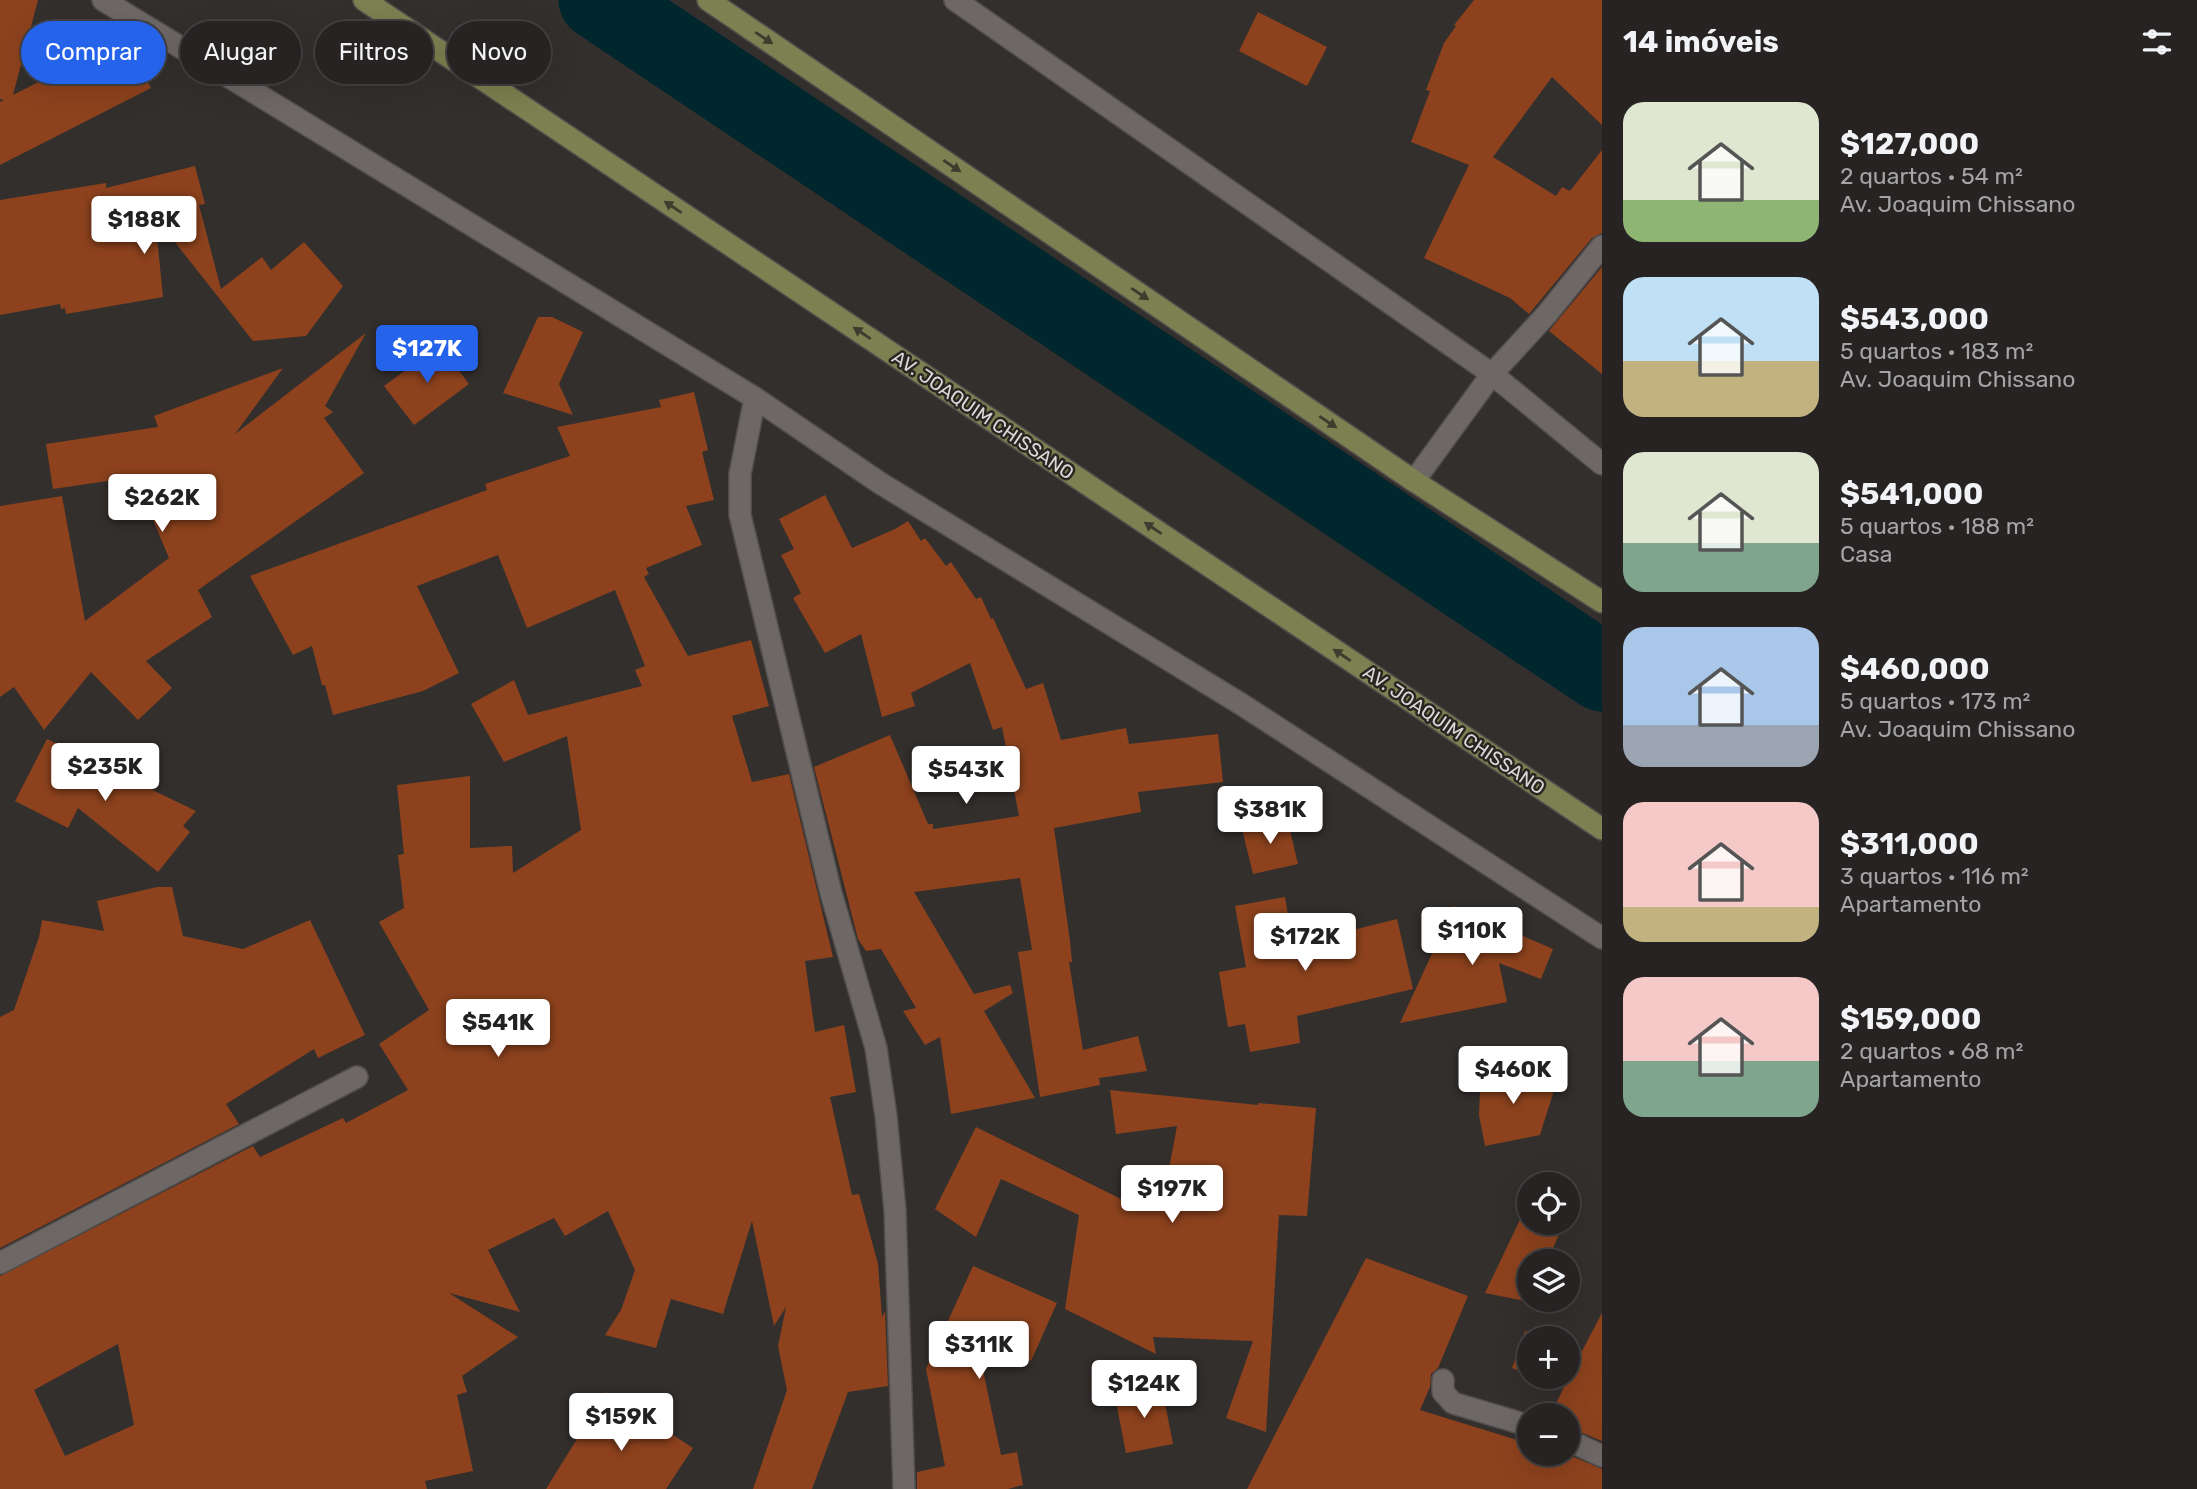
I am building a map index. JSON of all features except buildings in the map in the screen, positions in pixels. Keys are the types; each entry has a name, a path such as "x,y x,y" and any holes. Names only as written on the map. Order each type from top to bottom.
{"main road":[{"name":"AV. JOAQUIM CHISSANO","path":"364,0 1602,829"},
{"path":"708,0 1414,481 1602,602"}],"street":[{"path":"103,0 755,398 880,483 1241,704 1602,938"},
{"path":"955,0 1492,374 1602,464"},
{"path":"1414,481 1492,374 1547,314 1602,246"},
{"path":"755,398 740,474 740,515 831,893 876,1048 886,1115 895,1210 904,1489"},
{"path":"0,1264 357,1077"},
{"path":"1443,1380 1443,1392 1452,1403 1517,1422"},
{"path":"1580,1446 1602,1456"}],"waterway":[{"path":"598,0 1602,672"}]}
